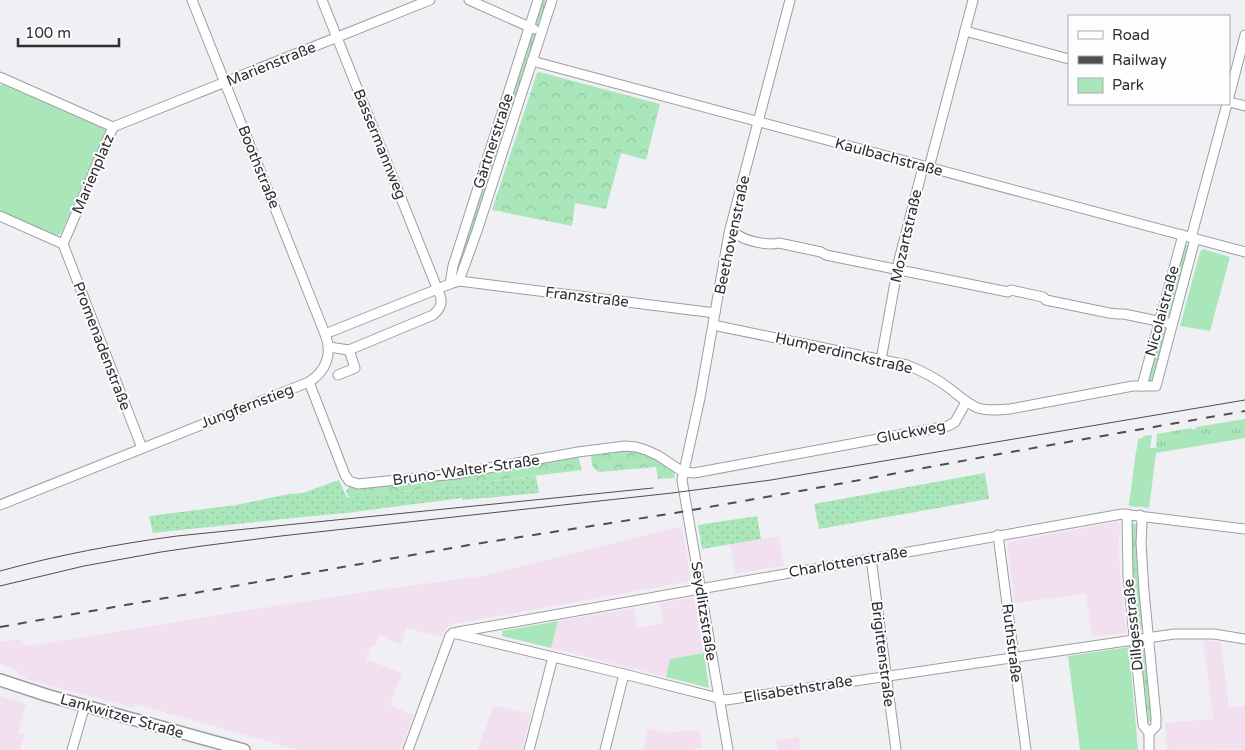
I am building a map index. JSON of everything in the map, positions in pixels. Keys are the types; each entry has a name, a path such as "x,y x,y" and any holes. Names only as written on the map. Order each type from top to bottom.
{"main road":[{"name":"Lankwitzer Straße","path":"0,680 217,746 244,750"}],"street":[{"name":"Boothstraße","path":"192,0 326,334"},
{"name":"Bassermannweg","path":"322,0 437,289"},
{"name":"Marienstraße","path":"113,127 430,0"},
{"path":"468,0 542,32"},
{"name":"Gärtnerstraße","path":"454,282 453,266 538,0"},
{"name":"Gärtnerstraße","path":"454,282 477,231 552,0"},
{"name":"Beethovenstraße","path":"683,472 700,398 715,313 758,122 790,0"},
{"name":"Mozartstraße","path":"881,360 898,267 922,171 930,164 973,0"},
{"path":"965,31 1068,59"},
{"path":"1230,93 1245,35"},
{"name":"Kaulbachstraße","path":"532,62 1245,252"},
{"name":"Marienplatz","path":"0,77 113,127 63,244"},
{"path":"1230,103 1245,106"},
{"name":"Nicolaistraße","path":"1189,237 1172,324 1156,386 1142,386 1160,321 1189,237 1227,105"},
{"path":"0,216 63,244"},
{"path":"734,234 744,239 774,244 779,243 826,255 836,255 898,267 1008,292 1012,290 1043,297 1047,295 1096,308 1118,310 1124,314 1172,324"},
{"name":"Promenadenstraße","path":"63,244 142,448"},
{"path":"326,334 454,282"},
{"name":"Franzstraße","path":"454,282 715,313"},
{"path":"329,347 349,350 433,315 442,302 437,289"},
{"name":"Humperdinckstraße","path":"713,325 907,365 940,381 966,402"},
{"name":"Jungfernstieg","path":"0,505 309,382 318,376 327,360 329,347 326,334"},
{"path":"338,375 355,368 349,350"},
{"name":"Bruno-Walter-Straße","path":"309,382 345,475 349,481 358,484 455,474 578,452 625,446 641,448 653,453 683,472"},
{"path":"966,402 978,408 989,410 1010,409 1133,386 1142,386"},
{"name":"Gluckweg","path":"683,472 694,473 948,426 955,422 966,402"},
{"name":"Seydlitzstraße","path":"683,472 682,480 728,750"},
{"name":"Dillgesstraße","path":"1127,514 1128,576 1143,725 1149,733 1149,750"},
{"name":"Charlottenstraße","path":"453,633 1115,515 1140,515 1245,529"},
{"name":"Dillgesstraße","path":"1140,515 1142,523 1141,543 1144,591 1156,717 1156,726 1149,733"},
{"name":"Ruthstraße","path":"998,535 1026,750"},
{"name":"Brigittenstraße","path":"871,558 896,750"},
{"path":"408,750 453,633"},
{"name":"Elisabethstraße","path":"453,633 726,700 1174,634 1224,635 1245,639"},
{"path":"529,750 552,657"},
{"path":"605,750 624,674"},
{"path":"72,750 84,705"}],"shaded area":[{"path":"1116,522 1120,526 1120,574 1126,633 1092,637 1086,594 1015,603 1008,542"},
{"path":"682,526 691,578 687,582 453,624 445,629 442,637 406,628 401,644 379,636 375,646 371,645 366,659 402,673 390,706 414,715 400,750 298,750 135,704 134,708 25,679 13,668 0,664 0,642 20,639 27,646 356,593 482,576"},
{"path":"779,536 784,566 735,574 730,544"},
{"path":"694,597 704,653 670,659 666,677 551,648 558,621 634,608 637,628 663,623 660,603"},
{"path":"1203,641 1221,642 1229,707 1245,706 1245,749 1167,750 1165,723 1213,719"},
{"path":"0,696 26,704 18,733 25,735 20,750 0,750"},
{"path":"494,705 531,714 522,750 477,750"},
{"path":"648,728 665,733 699,730 703,748 643,750"},
{"path":"799,737 800,750 777,750 776,740"}],"green space":[{"path":"541,0 550,0 540,26 534,24"},
{"path":"531,32 537,34 464,263 456,270"},
{"path":"537,73 660,104 646,160 621,153 606,209 575,203 572,226 492,210"},
{"path":"3,84 105,129 105,133 59,235 0,212 0,85"},
{"path":"1183,244 1189,246 1170,317 1164,316"},
{"path":"1203,249 1230,257 1210,331 1180,326 1200,252"},
{"path":"1161,328 1167,329 1153,380 1149,382 1148,381"},
{"path":"1245,419 1245,434 1156,448 1157,434 1191,428 1192,430 1196,429 1196,427"},
{"path":"1245,432 1245,438 1156,453 1149,508 1129,505 1136,451"},
{"path":"1152,435 1143,499 1137,507 1129,506 1138,439 1143,438 1143,436"},
{"path":"621,449 646,452 673,468 675,478 658,479 656,467 600,472 594,468 591,457 594,453"},
{"path":"578,456 582,470 349,498 346,491 350,486 357,488"},
{"path":"985,473 989,499 819,529 814,504"},
{"path":"536,476 539,493 462,500 462,498 346,513 153,533 149,516 236,505 303,493 339,480 347,498"},
{"path":"757,516 761,539 702,549 698,525"},
{"path":"1130,524 1138,524 1145,629 1137,630 1132,592"},
{"path":"558,621 551,648 502,636 502,631"},
{"path":"1129,647 1138,750 1080,750 1068,656"},
{"path":"1146,648 1153,722 1147,722 1139,649"},
{"path":"704,653 709,688 666,677 670,659"}],"tram line":[{"path":"0,586 84,566 161,552 281,536 672,493 771,480 1245,400"},
{"path":"0,571 88,550 177,536 653,488"}],"railway":[{"path":"0,627 469,545 675,513 1245,411"}]}
